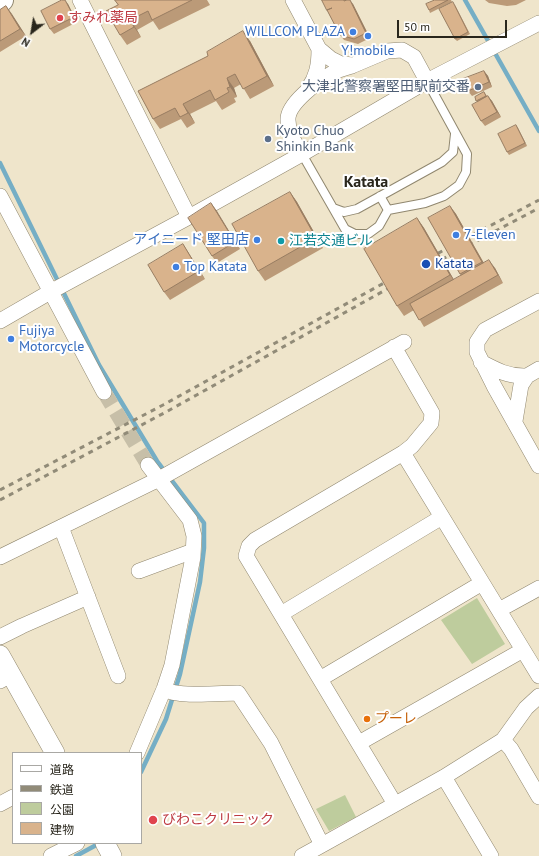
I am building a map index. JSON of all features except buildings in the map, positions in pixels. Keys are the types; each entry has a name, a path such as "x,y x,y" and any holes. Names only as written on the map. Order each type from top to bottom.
{"street":[{"path":"80,0 189,217"},
{"path":"293,0 319,49 331,60 341,64 354,65"},
{"path":"0,321 57,288 302,154 427,81 539,23"},
{"path":"302,154 290,135 287,118 292,107 306,92 314,80 319,64 319,49"},
{"path":"306,92 332,73 387,51 402,50 414,56 427,81"},
{"path":"0,196 57,288 104,392"},
{"path":"539,301 485,330 477,342 477,352 481,362 539,466"},
{"path":"0,557 165,475 399,345 432,413 432,423 412,446 403,453 255,540 249,546 246,556 395,804"},
{"path":"481,362 500,372 517,376 533,372"},
{"path":"515,421 521,385 533,372"},
{"path":"403,453 539,676"},
{"path":"137,752 164,689 172,665 193,551 194,536 190,520 165,475 148,464"},
{"path":"281,614 442,517"},
{"path":"61,527 118,676"},
{"path":"140,571 193,551"},
{"path":"320,679 482,583"},
{"path":"498,610 539,588"},
{"path":"0,637 88,598"},
{"path":"359,744 523,650"},
{"path":"0,655 6,678 54,752"},
{"path":"164,689 182,694 238,693 271,743 322,845"},
{"path":"302,856 444,777 503,740 526,708 539,696"},
{"path":"503,740 511,749 539,797"},
{"path":"444,777 490,855"},
{"path":"0,804 12,798"},
{"path":"51,856 75,844"},
{"path":"106,844 112,856"}],"lane":[{"path":"302,154 345,229 355,234 368,234 379,226 388,210 426,202 444,196 459,185 466,172 467,154 427,81"},
{"path":"333,208 344,212 357,209 442,162 452,152 455,134"},
{"path":"380,196 388,210"}],"green space":[{"path":"477,598 505,644 472,664 441,620"},
{"path":"345,795 356,817 329,831 316,809"}],"waterway":[{"path":"465,0 539,131"},
{"path":"0,163 99,365 157,461 204,523 204,548 200,582 180,674 166,719 142,770"},
{"path":"76,856 98,844"}],"tunnel":[{"path":"104,392 148,465"}],"railway":[{"path":"429,258 539,200"},
{"path":"433,264 539,208"},
{"path":"0,490 163,405 393,278"},
{"path":"0,500 166,412 398,283"}],"place":[{"name":"すみれ薬局","path":"60,18"},
{"name":"WILLCOM PLAZA","path":"353,32"},
{"name":"Y!mobile","path":"368,36"},
{"name":"大津北警察署堅田駅前交番","path":"478,87"},
{"name":"Kyoto Chuo Shinkin Bank","path":"268,139"},
{"name":"7-Eleven","path":"456,235"},
{"name":"アイニード 堅田店","path":"257,240"},
{"name":"江若交通ビル","path":"281,241"},
{"name":"Katata","path":"426,264"},
{"name":"Top Katata","path":"176,267"},
{"name":"Fujiya Motorcycle","path":"11,339"},
{"name":"プーレ","path":"367,719"},
{"name":"びわこクリニック","path":"153,820"}],"district":[{"name":"Katata","path":"366,182"}]}
